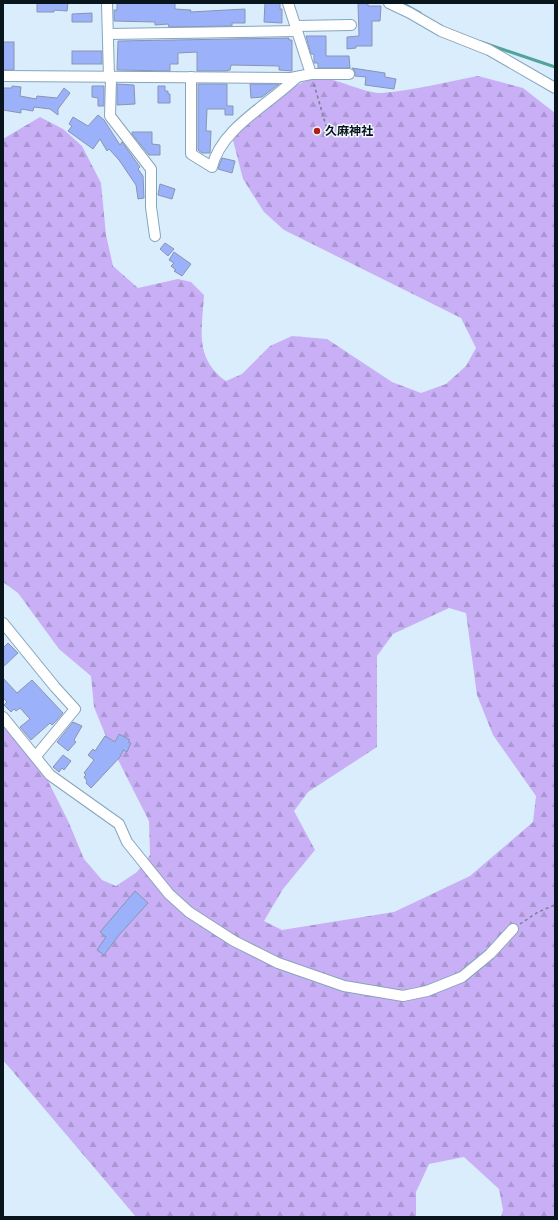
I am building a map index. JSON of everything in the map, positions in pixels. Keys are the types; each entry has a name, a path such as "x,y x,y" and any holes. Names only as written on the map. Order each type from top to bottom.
{"street":[{"path":"107,3 110,116 151,169 151,207 155,236"},
{"path":"288,3 311,74"},
{"path":"389,3 441,31 489,50 555,88"},
{"path":"108,34 351,26"},
{"path":"3,76 110,78 290,78 311,74 349,74"},
{"path":"191,77 191,154 212,167 216,152 236,129 297,77"},
{"path":"3,623 54,687 75,709 36,756"},
{"path":"3,718 50,774 61,784 119,824 127,842 170,894 189,912 234,941 278,963 344,986 403,996 427,991 462,977 490,954 513,929"}],"path":[{"path":"311,74 326,126"},
{"path":"513,929 538,912 555,905"}],"green space":[{"path":"478,76 523,88 555,113 555,1217 501,1217 503,1210 499,1189 464,1157 429,1164 416,1192 416,1217 136,1217 3,1060 3,713 28,741 69,823 84,859 102,880 116,886 137,872 150,855 149,821 105,734 94,707 91,676 59,649 18,593 3,582 3,139 40,117 63,129 82,146 101,183 106,235 113,266 138,288 178,279 191,282 204,295 202,342 204,353 216,372 226,381 242,374 270,346 292,336 327,339 392,382 421,393 446,384 466,366 476,348 461,318 284,230 264,212 243,179 233,140 250,121 274,100 287,91 312,79 330,79 376,93 382,93 418,88","holes":["449,608 466,613 477,695 493,735 536,796 533,822 470,876 394,912 282,930 264,921 283,889 315,850 294,811 308,792 377,747 377,656 393,634"]}],"building":[{"path":"37,3 68,3 67,11 54,10 54,12 37,12"},
{"path":"117,3 175,3 175,9 191,10 190,12 245,9 245,23 232,23 232,26 169,27 168,24 155,25 155,22 114,21 114,10 117,10"},
{"path":"265,3 280,3 280,9 282,9 282,23 264,22"},
{"path":"358,3 368,3 368,6 381,6 380,21 372,21 372,46 356,46 356,48 347,49 347,37 359,36"},
{"path":"92,13 92,22 72,22 72,14"},
{"path":"306,36 326,36 326,56 349,56 350,68 318,68 318,63 314,63 314,54 311,54"},
{"path":"289,38 289,40 292,40 292,71 279,70 279,66 231,65 230,70 226,71 197,71 197,52 178,53 178,64 170,64 170,71 117,70 118,41"},
{"path":"3,42 14,42 14,70 3,70"},
{"path":"72,51 102,51 102,64 72,64"},
{"path":"352,68 385,73 385,77 396,79 394,89 365,85 366,77 355,76 355,71"},
{"path":"117,84 134,85 135,104 117,105"},
{"path":"198,84 227,84 227,106 233,106 233,115 225,115 225,109 207,109 206,131 211,131 210,153 202,153 198,150"},
{"path":"250,84 279,84 262,97 251,98"},
{"path":"12,86 21,87 20,96 36,99 37,96 57,98 64,88 70,93 58,109 58,115 50,109 34,107 33,111 21,109 21,113 3,110 3,88 12,88"},
{"path":"92,86 104,86 104,106 98,106 98,98 92,97"},
{"path":"158,86 165,86 165,91 168,91 168,94 170,94 170,103 158,103"},
{"path":"98,115 104,120 120,145 122,142 140,167 138,169 143,176 144,198 138,199 136,185 119,160 109,149 107,151 100,139 93,149 68,131 72,126 69,124 73,117 88,126"},
{"path":"132,132 152,132 152,144 160,145 160,155 149,155"},
{"path":"222,158 235,161 232,173 218,169"},
{"path":"160,184 175,189 172,199 158,195"},
{"path":"165,243 174,249 168,256 160,249"},
{"path":"174,252 191,264 182,276 174,271 176,270 171,266 174,263 169,260"},
{"path":"8,643 18,653 3,667 3,648"},
{"path":"3,678 17,693 32,680 63,713 52,725 50,723 31,740 20,727 30,719 20,708 16,711 14,709 11,712 4,705 7,702 3,698"},
{"path":"73,722 82,726 74,740 76,742 68,751 57,742"},
{"path":"119,734 130,740 128,742 131,743 127,752 123,750 120,757 91,788 86,783 87,781 84,777 86,775 84,773 94,760 88,755 93,749 95,751 105,736 115,742"},
{"path":"63,755 71,761 64,770 62,768 59,772 53,767"},
{"path":"135,891 148,903 119,935 104,955 97,950 106,937 100,932"}],"waterway":[{"path":"402,3 420,13"},
{"path":"481,42 555,67"}],"place":[{"name":"久麻神社","path":"317,131"}]}
